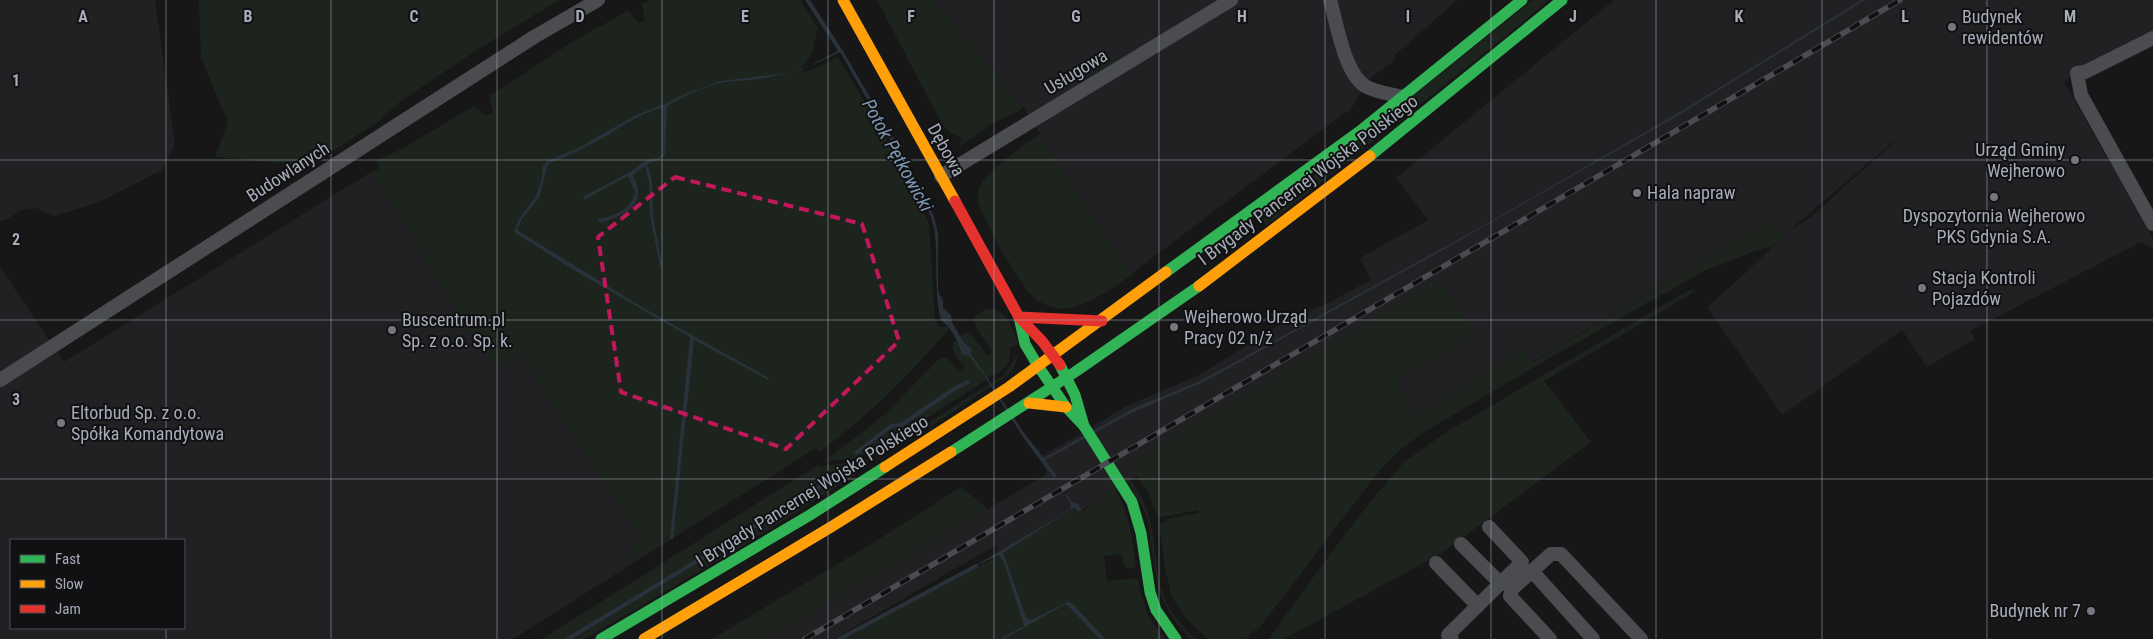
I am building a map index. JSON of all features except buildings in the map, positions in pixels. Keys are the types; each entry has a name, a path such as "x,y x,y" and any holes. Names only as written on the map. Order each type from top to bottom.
{"main road":[{"name":"Dębowa","path":"843,0 1019,317 1025,344 1038,366"},
{"name":"I Brygady Pancernej Wojska Polskiego","path":"601,639 810,515 922,444 1038,366 1294,180 1403,97 1522,0"},
{"name":"I Brygady Pancernej Wojska Polskiego","path":"644,639 775,563 1029,403 1137,330 1294,215 1449,94 1562,0"},
{"name":"Dębowa","path":"1019,317 1039,336 1052,356"},
{"path":"1019,317 1102,320"},
{"path":"1052,356 1067,377 1080,406 1084,426"},
{"path":"1038,366 1066,407 1084,426 1132,502 1141,533 1150,592 1156,610 1176,638"},
{"path":"1029,403 1066,407"}],"street":[{"name":"Budowlanych","path":"0,380 534,37 598,0"},
{"name":"Usługowa","path":"941,176 1231,0"},
{"path":"1330,0 1349,65 1355,77 1365,85 1403,97"},
{"path":"2153,38 2085,72 2077,74 2081,95 2153,224"},
{"path":"1452,639 1448,636 1522,562 1489,528"},
{"path":"1461,544 1500,584"},
{"path":"1550,639 1510,596 1512,589 1551,554 1561,554 1641,639"},
{"path":"1436,564 1478,606"},
{"path":"1532,571 1593,639"}],"highlighted area":[{"path":"675,177 862,224 899,341 786,449 621,392 598,237"}],"shaded area":[{"path":"0,0 155,0 175,144 162,170 97,203 54,216 36,208 21,210 8,219 0,221"},
{"path":"199,0 559,0 480,48 401,101 379,121 310,166 215,157 228,122 201,58"},
{"path":"650,0 800,0 818,28 811,55 802,67 803,72 821,66 838,57 892,148 929,224 935,320 939,327 948,327 949,329 888,394 855,424 819,452 816,448 638,560 631,557 627,551 641,540 521,354 494,370 371,172 380,168 376,160 398,151 474,106 486,116 493,112 489,96 577,39 628,11 639,23 645,20 642,4"},
{"path":"805,0 810,0 843,51 892,135 934,217 938,233 938,291 943,301 943,308 951,315 952,322 964,343 971,348 971,354 1024,433 1044,458 1134,408 1200,381 1488,223 1685,109 1861,0 1865,0 1679,115 1441,251 1201,383 1133,412 1045,460 1057,476 1054,478 1025,440 983,374 969,356 962,354 954,336 941,320 937,297 934,228 930,214 840,52 814,63 838,51"},
{"path":"877,0 934,0 1023,107 1019,111 987,126 986,129 958,147 963,139 949,132 942,124"},
{"path":"934,0 1457,0 1394,56 1395,60 1368,80 1350,111 1343,114 1131,274 1023,107"},
{"path":"1533,0 1549,0 1267,225 1263,220 1299,187"},
{"path":"1614,0 2153,0 2153,33 2085,66 2064,82 2153,238 2153,248 2141,242 1970,331 1975,339 1927,367 1902,330 1782,415 1707,307 1786,234 1770,220 1531,363 1523,351 1415,415 1396,380 1218,428 998,560 996,545 834,639 765,639 1047,474 1040,457 1125,407 1201,374 1281,324 1330,302 1371,280 1360,258 1428,220 1396,178","holes":["1914,124 1811,217 1790,230"]},
{"path":"1118,54 1117,61 1093,76 1086,73"},
{"path":"786,73 759,79 729,81 713,85 667,106 665,155 659,160 647,164 652,180 653,216 662,265 660,266 650,216 649,182 645,166 633,175 638,194 636,201 626,212 618,216 600,223 598,219 616,214 631,203 635,191 628,176 584,200 583,197 630,172 646,160 658,158 663,154 663,108 641,115 586,147 548,164 539,198 522,219 517,230 642,307 769,378 768,380 694,340 673,539 670,539 690,337 577,272 514,232 519,219 535,198 541,183 543,166 547,161 580,147 634,116 682,95 721,81"},
{"path":"1040,134 1133,274 1090,301 1062,309 1041,303 1035,299 1021,282 995,239 982,213 978,200 980,186 990,173"},
{"path":"371,172 494,370 521,354 642,541 635,559 638,560 513,639 0,639 0,267 64,362"},
{"path":"1770,220 1786,233 1773,246 1706,270 1534,367 1420,435 1401,449 1380,470 1256,632 1253,630 1246,639 1208,639 1184,616 1171,594 1165,568 1159,523 1167,522 1166,519 1199,513 1197,510 1158,518 1150,496 1129,463 1441,278 1475,334 1396,380 1416,415 1523,350 1532,363"},
{"path":"1691,289 1696,291 1544,381 1591,442 1442,553 1284,639 1269,639 1369,503 1404,462 1448,431"},
{"path":"987,309 1004,315 1011,325 1018,343 1010,348 1009,362 1002,370 902,434 895,434 856,459 825,461 885,414 940,358 947,358 960,371 965,367 953,349 955,341 962,334 970,333 988,356 993,352 977,329 974,320 976,315"},
{"path":"1018,354 1014,367 1008,375 927,429 910,434 1004,375"},
{"path":"869,461 855,475 741,547 585,639 542,639 818,465 821,468 827,465"},
{"path":"1127,474 1142,498 1148,514 1163,594 1180,623 1196,639 1191,639 1178,625 1162,597 1154,567 1147,517 1124,475"},
{"path":"1112,483 1129,523 1136,566 1131,569 1125,567 1121,554 1104,556 1107,581 1137,578 1148,616 1165,639 842,639 1005,552 1075,507 1078,512 1081,511 1100,499"},
{"path":"961,487 988,509 765,639 712,639 876,541"},
{"path":"1065,495 1072,502 1078,504 1082,510 1078,512 1075,507 1003,553 1026,617 1031,620 1068,602 1073,604 1105,639 1100,639 1066,604 1004,639 1000,639 1024,626 1004,562 999,555 971,568 1070,510 1071,504"}],"waterway":[{"path":"856,453 891,426 901,425 954,389 968,382"},
{"path":"568,639 841,474"},
{"path":"839,639 976,566"}],"railway":[{"path":"805,639 1900,0"}],"traffic: fast":[{"path":"1166,272 1360,131 1522,0"},
{"path":"1370,156 1562,0"},
{"path":"951,452 1075,372 1199,286"},
{"path":"1019,317 1025,344 1038,366 1066,407 1084,426 1132,502 1141,533 1150,592 1156,610 1176,639"},
{"path":"1060,365 1075,395 1084,426"},
{"path":"601,639 810,515 885,467"}],"traffic: slow":[{"path":"843,0 955,201"},
{"path":"1199,286 1370,156"},
{"path":"885,467 1009,387 1166,272"},
{"path":"1029,403 1066,407"},
{"path":"644,639 831,527 951,452"}],"traffic: jam":[{"path":"955,201 1019,317 1042,341 1060,365"},
{"path":"1019,317 1102,321"}],"place":[{"name":"Budynek rewidentów","path":"1952,27"},
{"name":"Urząd Gminy Wejherowo","path":"2075,160"},
{"name":"Hala napraw","path":"1637,193"},
{"name":"Dyspozytornia Wejherowo PKS Gdynia S.A.","path":"1994,197"},
{"name":"Stacja Kontroli Pojazdów","path":"1922,288"},
{"name":"Wejherowo Urząd Pracy 02 n/ż","path":"1174,327"},
{"name":"Buscentrum.pl Sp. z o.o. Sp. k.","path":"392,330"},
{"name":"Eltorbud Sp. z o.o. Spółka Komandytowa","path":"61,423"},
{"name":"Budynek nr 7","path":"2091,611"}],"water label":[{"name":"Potok Pętkowicki","path":"898,155"}]}
